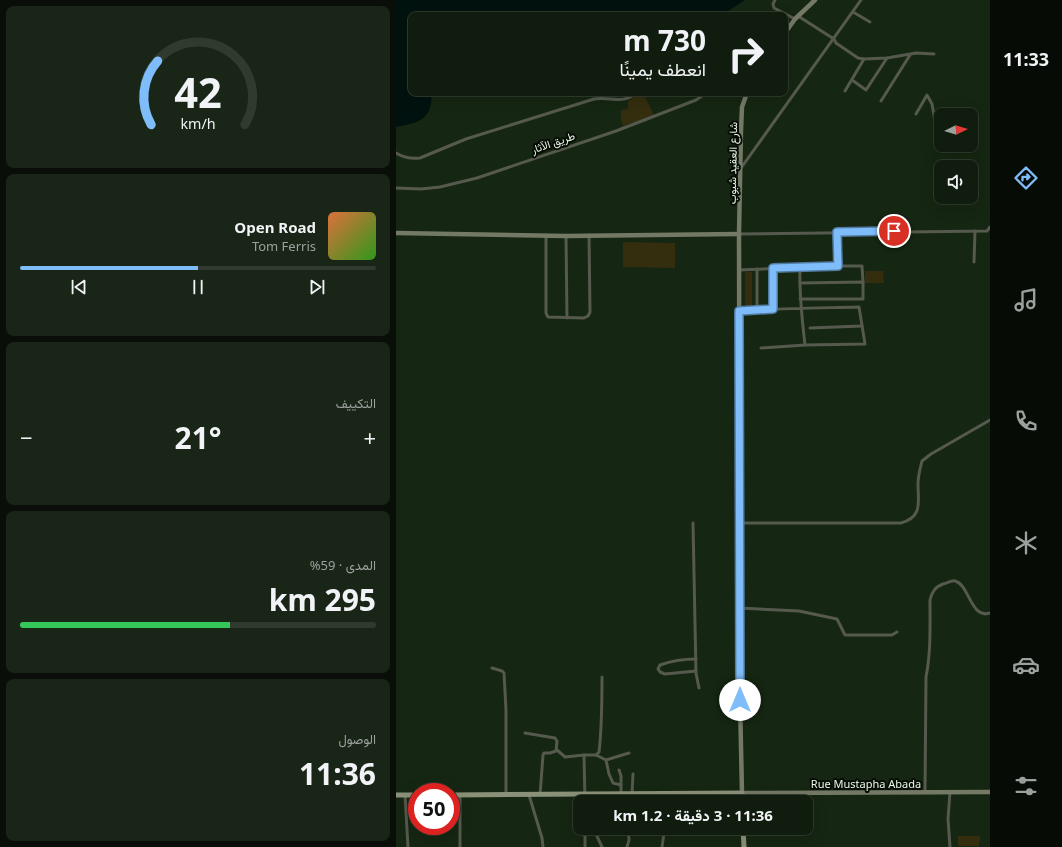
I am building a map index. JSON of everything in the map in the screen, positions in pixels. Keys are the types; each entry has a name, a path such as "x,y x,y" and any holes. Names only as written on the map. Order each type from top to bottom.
{"main road":[{"path":"788,30 797,17 815,0"},
{"name":"شارع العقيد شبوب","path":"742,793 739,522 739,234 742,107 746,96"},
{"path":"396,233 546,236 739,234"},
{"name":"Rue Mustapha Abada","path":"742,793 990,792"},
{"path":"460,795 742,793"},
{"path":"396,795 405,795"},
{"path":"743,835 744,847"}],"street":[{"path":"775,0 773,4 774,8 778,12"},
{"path":"740,169 861,0"},
{"path":"853,12 870,22"},
{"path":"788,15 797,17 834,39 836,43 858,58 888,58 916,53 934,54"},
{"path":"881,101 911,55"},
{"path":"852,80 866,90 888,58"},
{"path":"845,91 864,59"},
{"path":"916,114 927,95 932,104 934,115"},
{"path":"396,153 406,158 420,158 466,139 513,123 594,99 601,98 623,100 628,99 632,96"},
{"name":"طريق الآثار","path":"396,188 422,189 440,187 477,178 616,130 696,100 702,96"},
{"path":"739,234 988,231 990,227"},
{"path":"974,262 975,231"},
{"path":"837,232 838,266"},
{"path":"546,236 546,313 549,317 584,318 588,316 590,312 589,235"},
{"path":"566,236 567,318"},
{"path":"739,270 862,266 863,299 800,298"},
{"path":"773,268 773,309"},
{"path":"800,268 800,298 806,345"},
{"path":"757,269 757,310"},
{"path":"800,283 862,282"},
{"path":"739,311 859,307 865,344 806,345 761,348"},
{"path":"810,328 862,326"},
{"path":"739,522 901,523 910,521 918,510 918,482 922,461 931,454 990,420"},
{"path":"693,523 696,671 699,688"},
{"path":"925,792 926,677 930,642 931,594 938,586 955,581 958,582 980,613 986,615 990,613"},
{"path":"740,608 799,611 837,620 845,635 892,635 897,632"},
{"path":"696,659 686,659 660,664 658,669 660,672 665,674 696,671"},
{"path":"492,668 504,673 506,710 506,795"},
{"path":"596,755 599,752 601,738 602,677"},
{"path":"525,733 555,738 557,741 556,750"},
{"path":"556,750 565,757 596,755 606,760 629,753"},
{"path":"540,795 543,755 556,750"},
{"path":"584,755 585,794"},
{"path":"606,760 612,783 621,785"},
{"path":"619,770 621,785 627,794"},
{"path":"627,794 634,774"},
{"path":"950,792 948,819 950,847"},
{"path":"405,795 408,847"},
{"path":"529,795 542,838 543,847"},
{"path":"460,835 460,847"},
{"path":"585,835 585,847"},
{"path":"596,835 602,847"},
{"path":"627,847 629,835"},
{"path":"662,847 664,835"}],"shaded area":[{"path":"396,0 745,0 727,12 408,12 408,96 431,96 431,102 430,109 423,118 413,123 396,127"},
{"path":"635,96 644,96 654,115 623,126 621,110 628,109 628,102"},
{"path":"623,242 675,243 675,268 623,267"},
{"path":"865,271 883,271 884,283 865,283"},
{"path":"745,272 752,272 752,307 745,307"},
{"path":"958,836 980,836 979,846 958,846"}],"route":[{"path":"740,700 739,311 773,309 773,268 838,266 837,232 894,231"}]}
